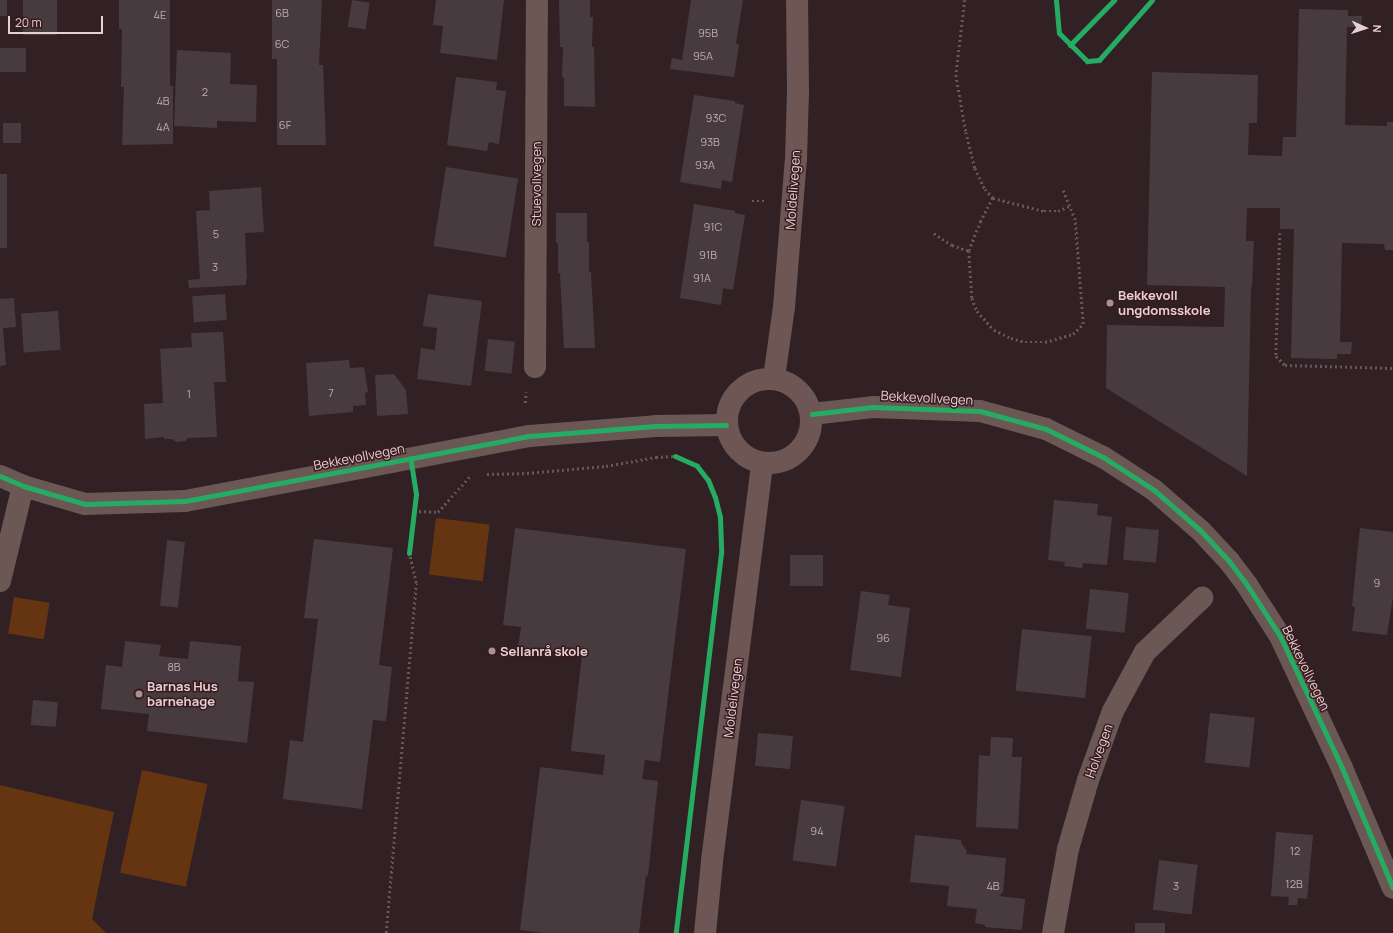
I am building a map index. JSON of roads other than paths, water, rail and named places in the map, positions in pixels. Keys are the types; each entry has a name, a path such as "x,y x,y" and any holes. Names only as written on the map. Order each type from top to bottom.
{"main road":[{"name":"Moldelivegen","path":"774,378 784,307 796,159 798,92 797,0"},
{"path":"774,378 787,382 799,390 808,401 812,414 811,430 805,445 794,456 779,463 762,463 745,456 732,442 726,424 729,406 739,390 755,380 774,378"},
{"name":"Moldelivegen","path":"705,933 713,854 762,463"}],"street":[{"name":"Stuevollvegen","path":"535,367 537,0"},
{"name":"Bekkevollvegen","path":"812,414 873,406 980,411 1046,429 1103,457 1154,490 1201,531 1229,561 1247,584 1280,636 1342,768 1393,888"},
{"name":"Bekkevollvegen","path":"0,476 23,486 85,504 185,500 530,436 656,426 726,424"},
{"path":"0,581 23,486"},
{"name":"Holvegen","path":"1053,933 1068,849 1088,780 1113,711 1145,652 1202,598"}],"place":[{"name":"Bekkevoll ungdomsskole","path":"1110,303"},
{"name":"Sellanrå skole","path":"492,651"},
{"name":"Barnas Hus barnehage","path":"139,694"}]}
